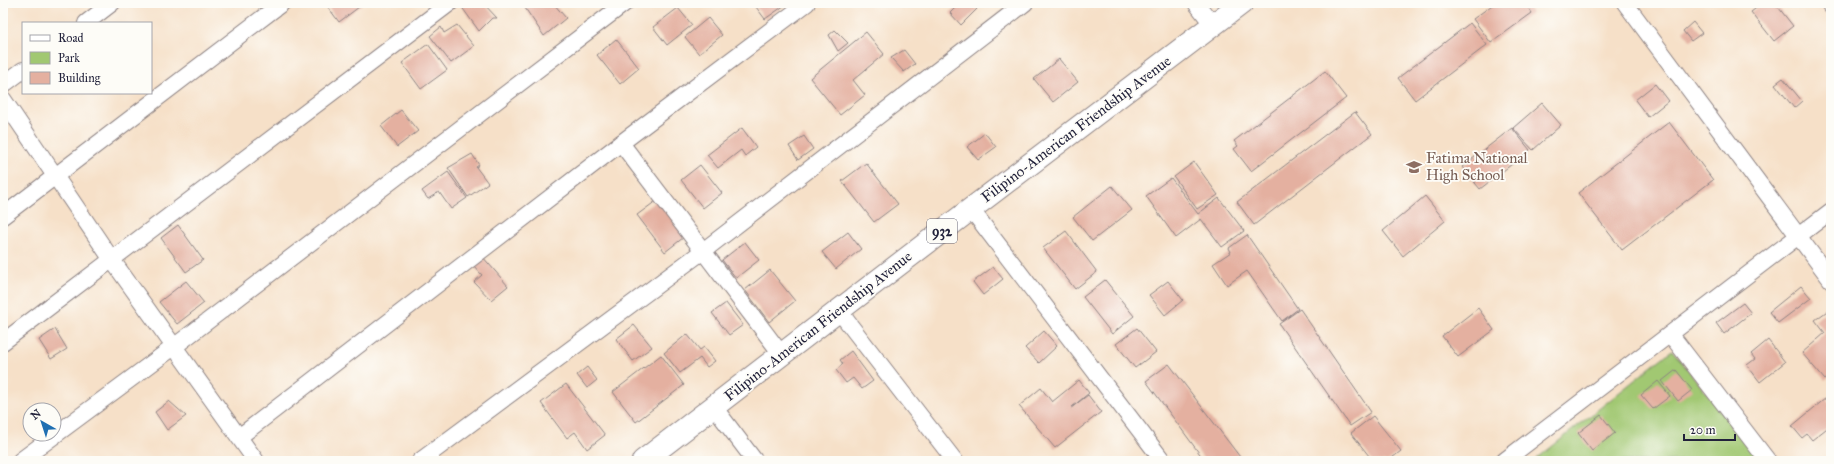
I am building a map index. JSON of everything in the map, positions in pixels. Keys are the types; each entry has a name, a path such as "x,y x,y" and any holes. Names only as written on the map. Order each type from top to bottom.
{"main road":[{"name":"Filipino-American Friendship Avenue","path":"643,461 971,208 1242,3"}],"street":[{"path":"87,22 112,3"},
{"path":"3,216 282,3"},
{"path":"3,342 450,3"},
{"path":"20,461 175,346 625,3"},
{"path":"238,437 621,143 807,3"},
{"path":"420,461 703,251 1025,3"},
{"path":"1196,3 1213,26"},
{"path":"1625,3 1831,280"},
{"path":"3,85 22,71"},
{"path":"3,99 112,260 256,461"},
{"path":"621,143 782,355"},
{"path":"971,208 1163,461"},
{"path":"1504,461 1672,335 1831,211"},
{"path":"839,311 956,461"},
{"path":"1672,335 1768,461"},
{"path":"714,407 755,461"}],"green space":[{"path":"1672,350 1761,461 1534,461"}],"building":[{"path":"325,3 362,3 363,4 339,22"},
{"path":"466,3 483,3 497,18 492,18 479,31 461,6"},
{"path":"534,3 553,3 566,18 544,36 525,8"},
{"path":"753,3 788,3 765,19"},
{"path":"960,3 971,3 977,9 961,25 950,13"},
{"path":"1495,3 1525,3 1532,13 1491,43 1473,19"},
{"path":"1763,3 1775,3 1793,26 1774,41 1751,12"},
{"path":"678,8 692,25 667,45 653,27"},
{"path":"708,18 722,35 699,54 685,37"},
{"path":"1693,22 1702,33 1691,41 1683,31"},
{"path":"1470,23 1487,45 1415,100 1398,78"},
{"path":"457,25 474,46 451,63 430,36 441,27 444,33"},
{"path":"835,30 848,43 838,51 829,35"},
{"path":"866,32 884,54 853,80 865,95 840,115 810,78"},
{"path":"616,39 639,68 620,84 597,55"},
{"path":"428,44 447,70 421,89 402,63"},
{"path":"904,50 915,64 904,72 891,58"},
{"path":"1059,59 1078,82 1053,102 1034,79"},
{"path":"1325,71 1346,98 1251,171 1234,149 1238,146 1234,141"},
{"path":"1783,78 1802,101 1794,108 1775,84"},
{"path":"1655,84 1668,101 1648,117 1635,100"},
{"path":"1542,103 1561,125 1533,150 1513,128"},
{"path":"401,110 418,131 397,147 381,126"},
{"path":"1355,112 1372,134 1254,225 1237,202"},
{"path":"1669,122 1713,180 1622,250 1578,193"},
{"path":"742,128 756,147 745,156 741,150 718,168 707,155"},
{"path":"1512,128 1530,150 1480,189 1462,167"},
{"path":"985,133 996,147 978,160 967,147"},
{"path":"804,136 813,149 798,160 789,146"},
{"path":"472,154 479,165 476,167 488,183 468,197 448,168"},
{"path":"1194,162 1218,195 1197,209 1174,177"},
{"path":"866,163 898,204 874,222 842,181"},
{"path":"700,165 722,193 703,208 681,180"},
{"path":"448,172 467,198 451,209 439,192 428,199 422,191"},
{"path":"1171,178 1198,214 1219,198 1244,231 1222,247 1201,219 1176,238 1146,196"},
{"path":"1112,186 1132,210 1092,241 1073,217"},
{"path":"1425,196 1445,221 1403,256 1383,231"},
{"path":"660,198 688,234 665,252 637,215"},
{"path":"178,225 203,260 186,272 161,238"},
{"path":"1066,231 1097,272 1075,289 1043,248"},
{"path":"848,232 861,249 836,269 822,252"},
{"path":"1247,235 1298,309 1282,321 1247,271 1227,285 1213,264 1231,252 1229,248"},
{"path":"745,242 759,260 736,278 722,260"},
{"path":"482,256 508,286 491,300 474,282 482,275 473,265"},
{"path":"993,267 1003,279 983,295 973,282"},
{"path":"770,270 795,301 769,322 745,290"},
{"path":"1105,280 1134,316 1112,334 1083,297"},
{"path":"186,281 204,303 177,324 159,302"},
{"path":"1168,281 1183,300 1165,315 1149,295"},
{"path":"1801,286 1811,298 1778,323 1769,312"},
{"path":"726,303 743,325 729,335 712,313"},
{"path":"1743,303 1751,313 1724,334 1716,323"},
{"path":"1478,308 1494,330 1458,357 1442,336"},
{"path":"1300,309 1371,412 1350,426 1279,324"},
{"path":"1830,309 1831,375 1825,380 1802,353 1825,333 1815,320"},
{"path":"634,325 652,347 633,361 616,339"},
{"path":"1137,328 1156,352 1135,368 1116,344"},
{"path":"55,329 67,349 51,359 39,340"},
{"path":"1044,331 1057,346 1039,363 1025,348"},
{"path":"687,334 700,350 704,347 715,361 707,367 700,358 680,373 664,353"},
{"path":"1768,340 1785,362 1760,382 1747,365 1755,359 1751,354"},
{"path":"851,351 873,381 862,389 853,378 846,383 836,370 843,364 840,360"},
{"path":"661,355 684,385 636,422 613,392"},
{"path":"1169,364 1243,461 1205,461 1146,381"},
{"path":"587,367 597,380 587,388 577,375"},
{"path":"1676,370 1692,390 1678,401 1662,381"},
{"path":"1079,380 1089,393 1071,408 1088,395 1101,412 1055,448 1019,406 1041,388 1052,402"},
{"path":"1658,381 1670,396 1653,409 1641,395"},
{"path":"566,384 605,435 587,449 575,432 567,438 541,403"},
{"path":"1826,398 1831,405 1831,425 1812,440 1807,434 1802,438 1792,426"},
{"path":"169,401 186,416 167,430 155,412"},
{"path":"1601,415 1615,433 1592,451 1578,433"},
{"path":"1373,416 1401,451 1388,461 1373,461 1351,433"}],"place":[{"name":"Fatima National High School","path":"1414,167"}]}
